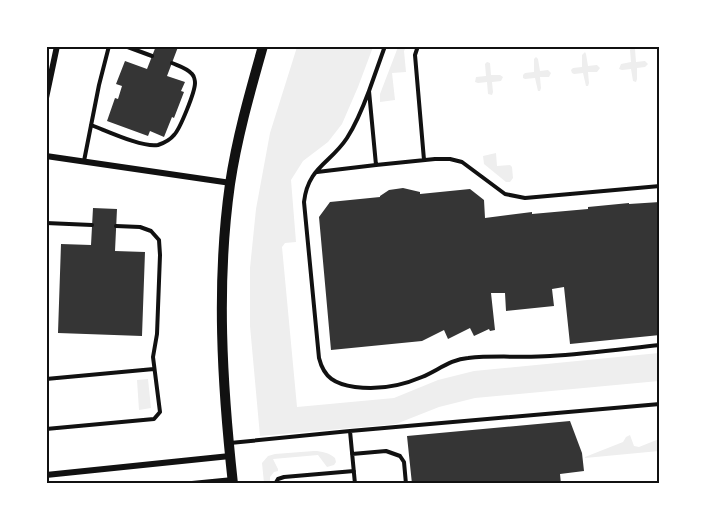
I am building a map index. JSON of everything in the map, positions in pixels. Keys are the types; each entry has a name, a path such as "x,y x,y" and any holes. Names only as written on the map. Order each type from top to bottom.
{"main road":[{"path":"233,482 222,349 221,308 224,252 231,183 241,128 264,46"}],"street":[{"path":"46,98 57,46"},
{"path":"46,156 231,183"},
{"path":"46,475 230,456"},
{"path":"192,483 233,482"}],"lane":[{"path":"84,162 109,46"},
{"path":"125,46 152,56"},
{"path":"385,46 369,91 347,138 311,178 304,202 319,358 322,370 330,379 340,384 365,388 397,385 466,358 549,356 660,345"},
{"path":"418,46 416,55 424,160"},
{"path":"91,125 143,145 156,145 167,141 175,134 180,124 195,81 186,68 172,63"},
{"path":"369,91 376,165"},
{"path":"316,172 450,159 462,162 505,194 525,198 660,186"},
{"path":"46,223 92,225"},
{"path":"46,429 154,419 160,412 153,357 157,334 159,240 151,231 140,226 116,226"},
{"path":"46,379 154,369"},
{"path":"229,444 660,404"},
{"path":"350,431 355,483"},
{"path":"352,454 386,451 400,456 404,462 406,483"},
{"path":"275,483 284,477 354,471"}],"shaded area":[{"path":"297,47 373,47 342,124 328,142 303,161 291,180 296,242 285,243 282,247 297,407 394,398 438,380 474,371 659,353 659,381 475,398 439,407 396,424 260,436 250,326 250,268 256,209 270,133"},
{"path":"398,47 406,47 404,51 406,72 392,73 395,100 380,102 380,94"},
{"path":"631,48 635,49 636,62 645,61 648,64 637,68 636,82 633,81 631,69 619,69 621,64 631,62"},
{"path":"585,52 588,66 597,65 600,68 597,72 588,72 588,86 586,86 583,73 574,74 571,70 582,67 582,55"},
{"path":"536,57 540,71 548,70 551,73 549,77 540,77 540,91 538,91 535,78 523,78 525,73 534,72"},
{"path":"490,63 491,75 503,77 501,81 492,82 492,95 488,94 487,82 475,82 476,77 486,76 485,64"},
{"path":"496,153 497,166 510,165 512,167 513,178 510,182 506,182 484,164 483,156"},
{"path":"148,379 151,408 139,410 137,380"},
{"path":"630,435 634,446 639,447 659,439 659,451 585,458 623,442"},
{"path":"314,451 330,455 335,458 336,462 327,467 318,455 273,459 278,471 270,477 270,483 264,483 262,463 268,456"}],"building":[{"path":"156,46 178,47 167,76 185,82 181,91 184,92 164,137 150,131 148,136 107,121 122,86 116,84 125,61 147,69"},
{"path":"403,188 420,192 420,194 470,189 484,200 485,218 629,203 660,202 660,335 570,344 564,287 552,289 554,306 506,311 505,293 491,293 495,330 490,331 489,329 474,336 470,328 448,339 444,330 422,341 331,350 319,217 330,202 380,197 389,190"},
{"path":"93,208 117,209 115,251 145,252 142,336 58,333 61,244 91,245"},
{"path":"570,421 582,453 584,471 560,474 561,484 412,484 407,436"}]}
